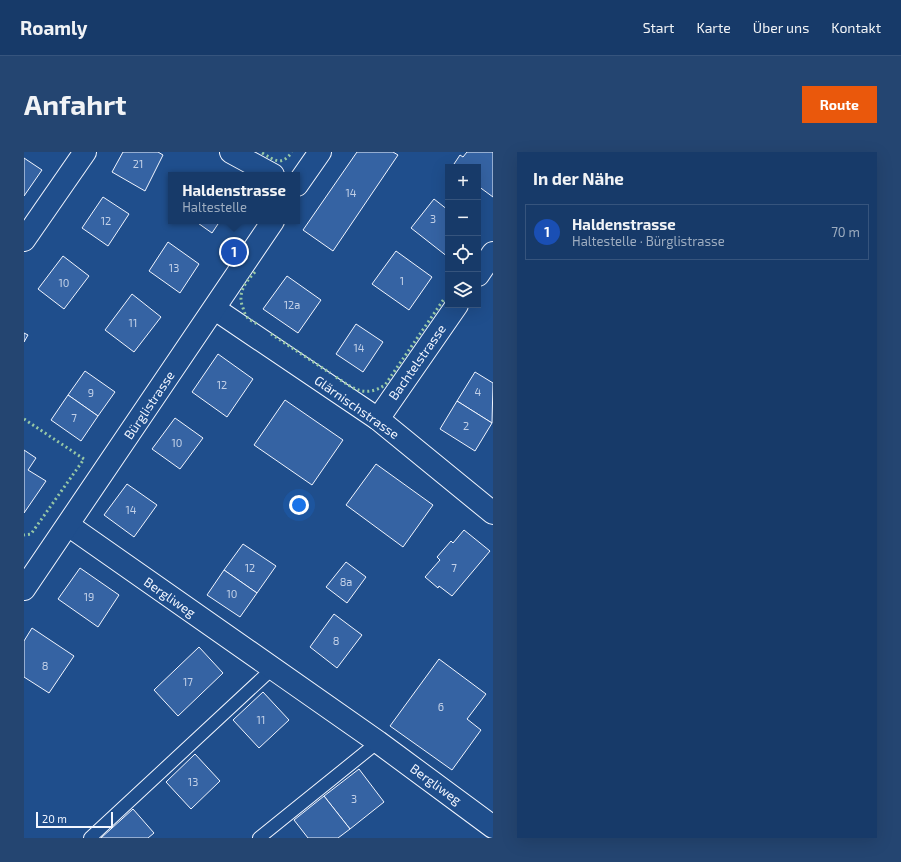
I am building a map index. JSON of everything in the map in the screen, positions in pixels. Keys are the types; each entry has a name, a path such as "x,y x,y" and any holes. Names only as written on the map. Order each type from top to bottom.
{"street":[{"path":"24,240 85,152"},
{"path":"230,152 267,172"},
{"path":"300,181 320,152"},
{"name":"Bürglistrasse","path":"24,589 31,563 68,525 154,395 215,309 271,224"},
{"path":"479,272 493,253"},
{"name":"Bachtelstrasse","path":"378,419 455,308"},
{"name":"Glärnischstrasse","path":"215,309 378,419 493,513"},
{"name":"Bergliweg","path":"68,525 378,742 493,827"}],"lane":[{"path":"90,838 272,669"},
{"path":"259,838 378,742"}],"building":[{"path":"123,152 158,152 163,155 145,191 112,172"},
{"path":"357,152 393,152 398,155 333,251 303,230"},
{"path":"467,152 493,152 493,197 481,188 481,164 454,164 460,155 463,157"},
{"path":"24,158 42,170 24,196"},
{"path":"103,197 129,214 108,246 82,228"},
{"path":"434,199 445,208 445,255 411,228"},
{"path":"199,224 218,224 212,233"},
{"path":"168,242 199,264 180,293 149,271"},
{"path":"396,251 432,277 409,310 372,284"},
{"path":"63,256 89,276 64,309 38,289"},
{"path":"287,276 321,300 298,333 263,309"},
{"path":"132,294 161,317 134,352 105,330"},
{"path":"356,324 383,342 363,372 336,354"},
{"path":"24,333 28,335 24,342"},
{"path":"218,354 253,379 227,417 192,392"},
{"path":"85,371 115,392 98,416 68,395"},
{"path":"475,372 493,383 492,423 457,401"},
{"path":"68,395 98,416 81,441 51,420"},
{"path":"285,400 343,440 312,485 254,445"},
{"path":"457,401 492,423 475,451 440,429"},
{"path":"175,418 203,438 180,469 152,449"},
{"path":"24,450 36,458 28,470 46,481 24,513"},
{"path":"376,464 433,505 403,547 346,505"},
{"path":"127,484 157,505 134,537 104,515"},
{"path":"464,530 490,551 452,596 439,586 438,588 425,577 440,560 437,557 451,541 453,543"},
{"path":"243,544 276,566 257,593 224,570"},
{"path":"346,562 366,577 347,603 326,587"},
{"path":"80,568 119,595 98,627 58,599"},
{"path":"224,570 257,593 240,617 207,595"},
{"path":"334,614 362,635 337,668 310,647"},
{"path":"32,628 74,656 49,693 24,677 24,641"},
{"path":"199,647 223,673 178,716 154,690"},
{"path":"439,659 486,694 467,719 481,730 452,770 390,726"},
{"path":"263,692 289,720 259,748 233,720"},
{"path":"195,754 220,781 191,809 166,782"},
{"path":"359,769 384,802 350,829 324,796"},
{"path":"324,796 350,829 338,838 308,838 294,820"},
{"path":"133,809 154,833 148,838 101,838"}],"hedge":[{"path":"262,153 274,160 281,161 288,157 292,152"},
{"path":"255,272 243,288 241,303 249,319 257,324"},
{"path":"336,377 354,388 365,391 378,389 385,385 444,299"},
{"path":"271,334 330,373"},
{"path":"24,419 84,459 31,534 24,535"}],"place":[{"name":"Haldenstrasse","path":"234,252"}]}
